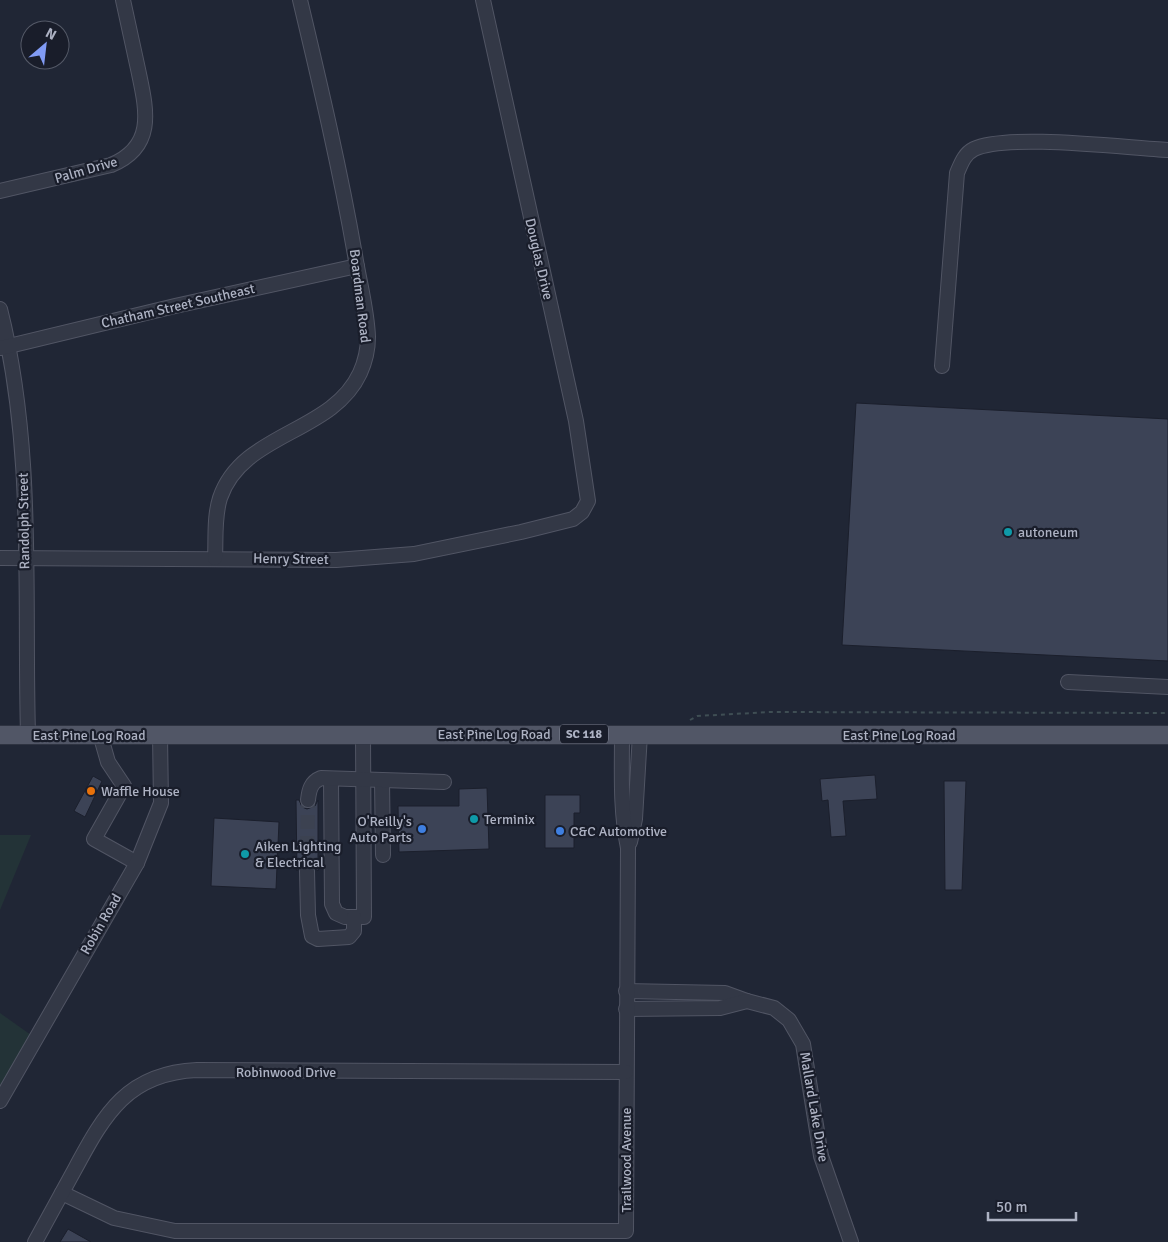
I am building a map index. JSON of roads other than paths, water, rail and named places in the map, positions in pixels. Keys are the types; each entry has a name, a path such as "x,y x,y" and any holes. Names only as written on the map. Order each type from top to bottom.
{"main road":[{"name":"East Pine Log Road","path":"0,734 1168,735"}],"street":[{"name":"Palm Drive","path":"0,191 110,165 126,157 138,144 145,128 146,108 123,0"},
{"name":"Boardman Road","path":"215,558 216,512 224,488 237,469 276,440 334,407 350,391 361,371 368,338 357,266 300,0"},
{"name":"Douglas Drive","path":"483,0 576,421 588,494 586,507 578,516"},
{"path":"942,366 957,173 962,160 972,150 987,144 1038,142 1168,150"},
{"name":"Chatham Street Southeast","path":"4,347 175,306 357,266"},
{"name":"Randolph Street","path":"0,309 4,347 13,369 22,452 28,734"},
{"name":"Henry Street","path":"0,558 336,560 388,557 480,542 573,519 578,516"},
{"path":"1068,682 1168,687"},
{"path":"100,734 108,762 124,786 94,839 137,863"},
{"path":"331,779 332,904 336,913 345,917 364,917 363,734"},
{"name":"Trailwood Avenue","path":"62,1193 78,1203 114,1218 175,1231 626,1231 628,848 624,828 622,790 622,734"},
{"name":"Trailwood Avenue","path":"628,848 635,819 640,734"},
{"name":"Robin Road","path":"0,1100 137,863 161,803 160,735"},
{"path":"308,800 314,780 321,778 444,782"},
{"path":"382,781 382,855"},
{"path":"307,871 308,915 312,936 318,939 349,937 354,931 354,917"},
{"name":"Mallard Lake Drive","path":"626,991 725,993 774,1008 789,1020 800,1036 805,1054 821,1156 851,1242"},
{"name":"Mallard Lake Drive","path":"626,1009 720,1008 747,1001"},
{"name":"Robinwood Drive","path":"35,1242 105,1115 117,1102 148,1080 172,1072 197,1070 626,1072"}],"tunnel":[{"path":"307,871 308,800"}],"place":[{"name":"autoneum","path":"1008,532"},
{"name":"Waffle House","path":"91,791"},
{"name":"Terminix","path":"474,819"},
{"name":"O'Reilly's Auto Parts","path":"422,829"},
{"name":"C&C Automotive","path":"560,831"},
{"name":"Aiken Lighting & Electrical","path":"245,854"}]}
